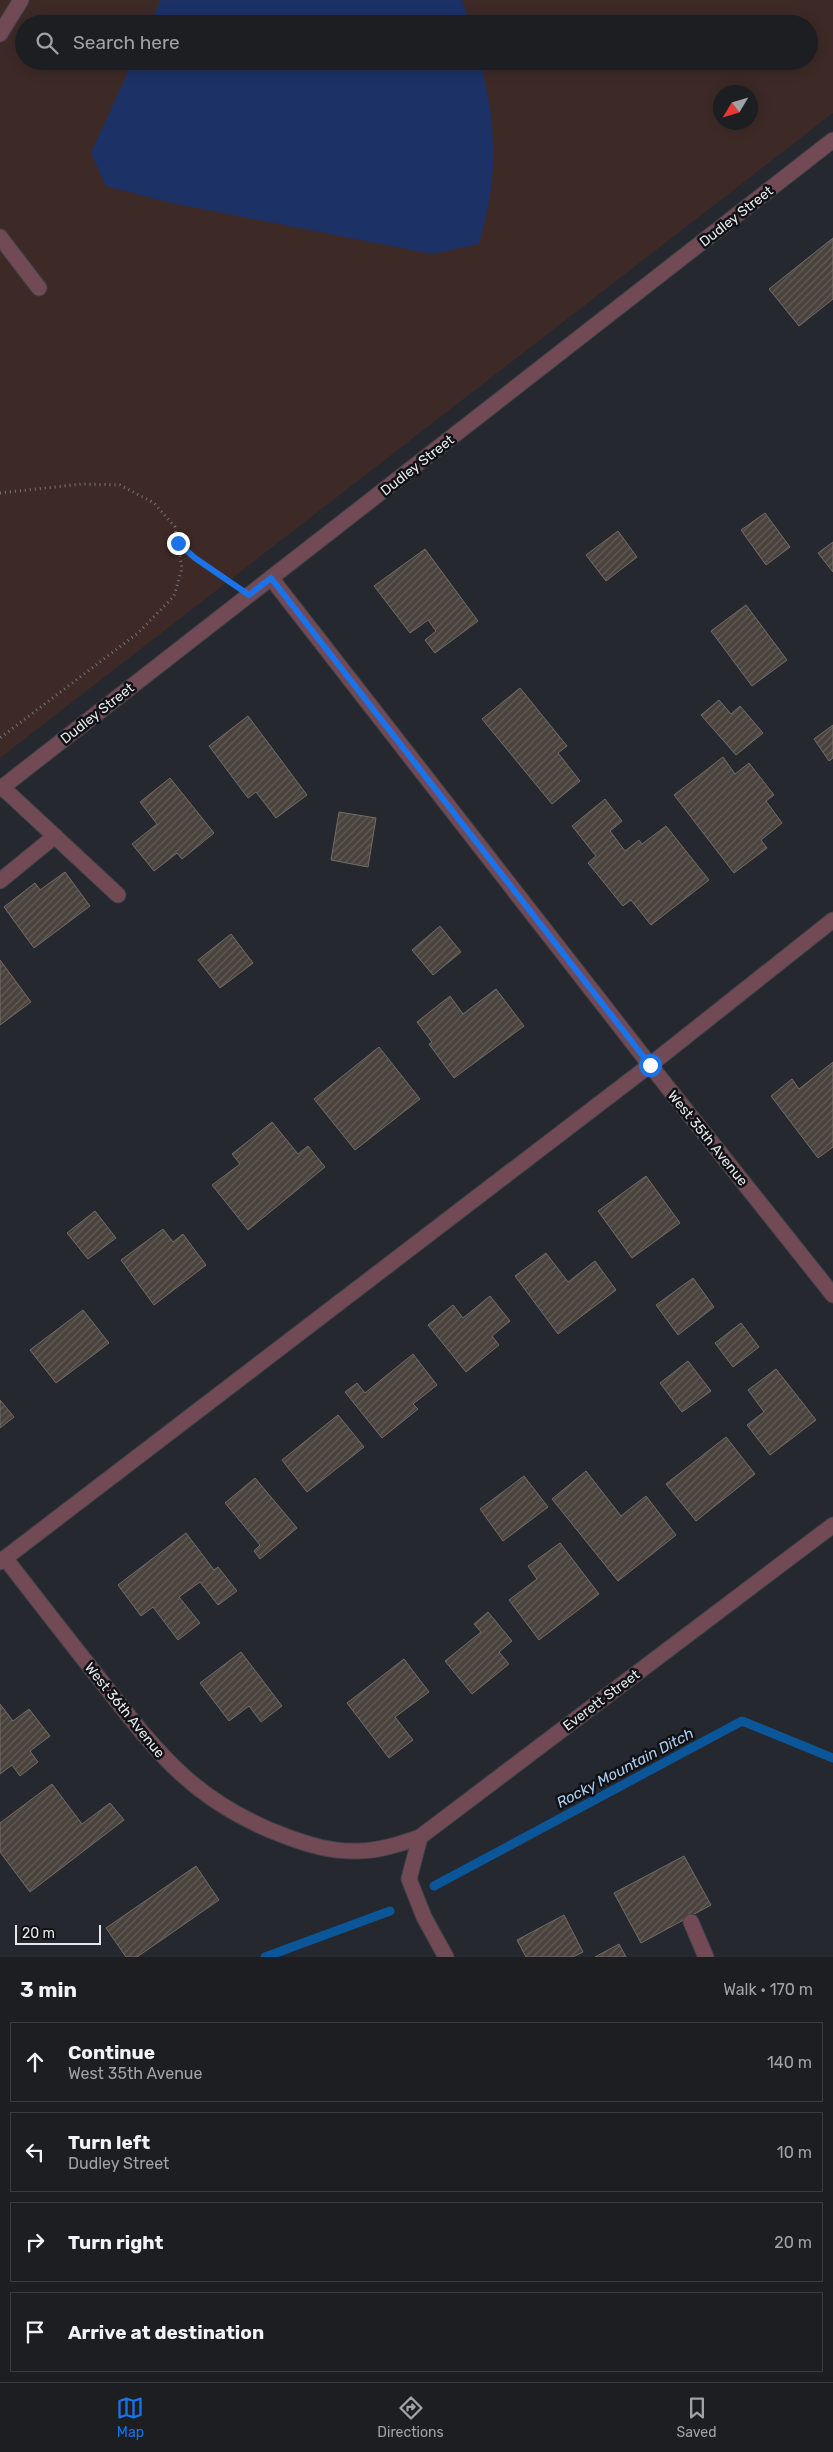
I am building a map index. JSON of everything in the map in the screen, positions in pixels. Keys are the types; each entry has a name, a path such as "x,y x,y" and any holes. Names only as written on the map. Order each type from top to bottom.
{"street":[{"path":"0,34 21,0"},
{"name":"Dudley Street","path":"1,788 833,140"},
{"path":"2,245 39,288"},
{"name":"West 35th Avenue","path":"271,578 650,1065 833,1295"},
{"path":"1,788 118,895"},
{"path":"0,881 55,836"},
{"path":"3,1560 650,1065 833,920"},
{"name":"Everett Street","path":"358,1852 389,1847 420,1837 833,1525"},
{"name":"West 36th Avenue","path":"3,1560 153,1747 187,1781 221,1806 279,1834 316,1848 358,1852"},
{"path":"420,1837 409,1878 424,1917 446,1957"},
{"path":"691,1922 706,1957"}],"path":[{"path":"0,493 82,484 120,485 154,503 175,527 182,568 174,596 138,633 0,738"},
{"path":"178,543 195,558 249,595"}],"shaded area":[{"path":"0,0 833,0 833,113 0,758"},
{"path":"161,0 462,0 467,15 154,15"},
{"path":"129,70 482,70 488,94 493,144 489,201 479,244 432,254 167,202 106,186 91,153"}],"building":[{"path":"833,238 833,299 799,326 769,289"},
{"path":"765,513 790,547 766,565 741,530"},
{"path":"618,531 637,557 606,581 586,555"},
{"path":"833,542 833,572 818,553"},
{"path":"425,549 478,621 435,653 425,640 436,631 428,620 410,633 374,586"},
{"path":"746,605 787,660 752,686 711,631"},
{"path":"520,688 567,746 558,753 580,781 552,804 482,719"},
{"path":"719,700 731,714 740,706 763,733 736,755 701,715"},
{"path":"248,716 307,795 276,818 256,792 248,798 209,746"},
{"path":"833,725 833,758 829,761 814,739"},
{"path":"723,757 735,774 749,763 774,795 766,801 782,823 761,840 767,848 734,873 674,795"},
{"path":"170,778 214,833 182,859 177,853 154,871 132,844 157,824 140,802"},
{"path":"605,799 622,821 610,831 625,851 639,840 642,844 666,826 709,880 651,925 631,900 623,906 588,863 596,856 572,826"},
{"path":"339,812 376,818 368,867 331,860"},
{"path":"65,872 90,906 34,948 4,907 35,883 40,890"},
{"path":"440,926 461,952 433,975 412,950"},
{"path":"231,934 253,963 220,988 198,960"},
{"path":"0,960 31,1002 0,1025"},
{"path":"496,989 524,1026 454,1078 429,1044 432,1042 417,1022 450,996 463,1014"},
{"path":"379,1047 420,1099 355,1150 314,1099"},
{"path":"833,1062 833,1147 818,1158 771,1096 792,1079 799,1089"},
{"path":"272,1122 298,1154 308,1146 325,1167 248,1230 212,1185 240,1164 232,1154"},
{"path":"646,1176 680,1223 632,1258 598,1211"},
{"path":"95,1211 116,1238 88,1259 67,1233"},
{"path":"163,1229 173,1242 183,1234 206,1265 154,1305 121,1260"},
{"path":"546,1253 568,1282 595,1261 616,1290 558,1334 515,1276"},
{"path":"693,1278 714,1307 678,1335 656,1305"},
{"path":"490,1296 510,1321 492,1336 499,1345 466,1372 428,1325 453,1305 463,1318"},
{"path":"83,1310 109,1343 56,1383 30,1350"},
{"path":"741,1323 759,1347 733,1367 715,1343"},
{"path":"413,1354 437,1385 413,1404 418,1409 382,1438 345,1392 357,1383 365,1393"},
{"path":"688,1361 711,1391 682,1412 660,1383"},
{"path":"776,1369 816,1420 770,1455 747,1425 764,1412 748,1390"},
{"path":"0,1400 14,1417 0,1428"},
{"path":"338,1415 364,1447 307,1492 282,1460"},
{"path":"726,1437 755,1474 696,1521 666,1484"},
{"path":"586,1471 621,1516 646,1496 676,1535 618,1581 552,1499"},
{"path":"524,1476 548,1507 503,1541 480,1509"},
{"path":"255,1478 297,1528 260,1559 254,1551 260,1545 225,1503"},
{"path":"186,1533 214,1570 218,1567 237,1591 218,1605 200,1582 179,1597 200,1623 178,1640 153,1607 141,1616 118,1585"},
{"path":"560,1543 599,1594 539,1640 509,1600 537,1579 528,1566"},
{"path":"488,1612 512,1641 499,1652 509,1664 472,1694 445,1661 481,1632 474,1624"},
{"path":"241,1652 282,1706 261,1722 249,1706 229,1721 200,1683"},
{"path":"404,1659 429,1692 395,1717 413,1740 389,1758 347,1703"},
{"path":"0,1704 13,1721 29,1709 50,1736 30,1751 38,1762 20,1776 12,1765 0,1774"},
{"path":"52,1784 82,1824 110,1803 124,1820 30,1892 0,1852 0,1823"},
{"path":"684,1856 711,1905 641,1943 614,1893"},
{"path":"196,1866 219,1900 137,1957 126,1957 106,1928"},
{"path":"564,1915 583,1952 573,1957 526,1957 517,1940"},
{"path":"619,1944 626,1957 595,1957"}],"waterway":[{"name":"Rocky Mountain Ditch","path":"434,1886 742,1721 833,1758"},
{"name":"Rocky Mountain Ditch","path":"265,1957 390,1911"}],"route":[{"path":"178,543 195,558 249,595 271,578 650,1065"}]}
